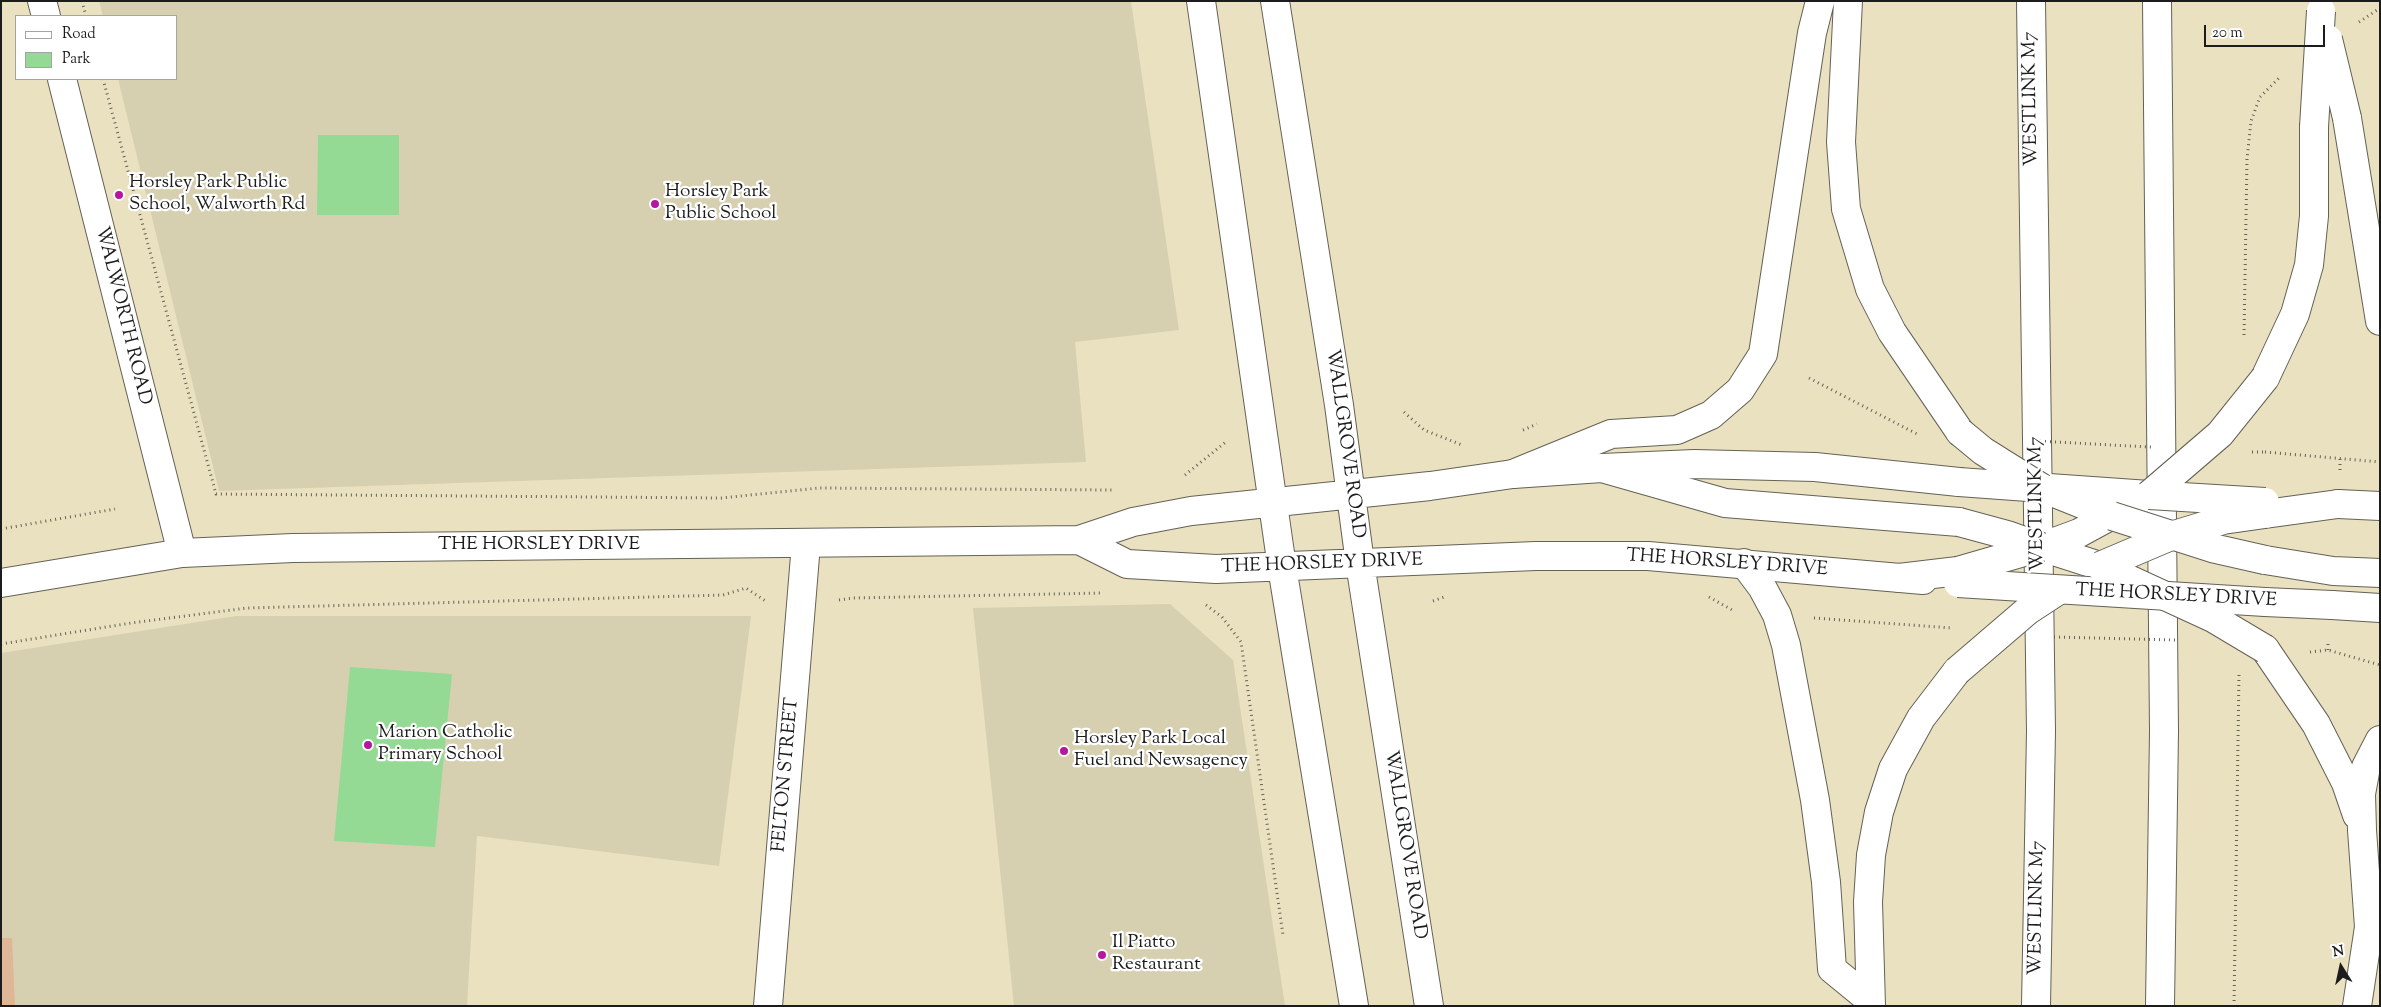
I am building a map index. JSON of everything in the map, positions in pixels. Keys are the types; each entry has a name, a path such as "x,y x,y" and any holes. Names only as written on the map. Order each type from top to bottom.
{"main road":[{"path":"42,1 46,15"},
{"path":"1200,1 1282,567 1354,1006"},
{"name":"WALLGROVE ROAD","path":"1275,1 1429,1006"},
{"path":"1513,474 1612,434 1677,430 1710,415 1740,390 1764,354 1812,33 1820,1"},
{"path":"1848,1 1841,142 1848,217 1870,288 1892,332 1960,432 1983,451 2042,488 2112,516 2171,536 2265,560 2333,571 2380,573"},
{"name":"WESTLINK M7","path":"2031,1 2041,731 2036,1006"},
{"path":"2157,1 2164,731 2160,1006"},
{"path":"2321,6 2347,118 2380,321"},
{"path":"1958,577 2079,533 2149,495 2220,434 2265,378 2294,314 2309,265 2314,216 2314,127 2321,6"},
{"name":"WALWORTH ROAD","path":"62,80 182,554"},
{"name":"THE HORSLEY DRIVE","path":"1,583 182,554 293,548 1079,540 1133,522 1191,511 1513,474 1694,464 1815,467 1959,482 2149,495 2265,508"},
{"path":"1602,468 1725,503 1959,522 2007,535 2100,566 2213,618 2265,649 2316,724 2346,783 2362,830"},
{"path":"1870,1003 1868,902 1871,855 1878,812 1893,769 1921,718 1957,671 2027,611 2100,566 2137,549 2171,536 2265,508 2338,504 2380,506"},
{"name":"THE HORSLEY DRIVE","path":"1079,540 1127,564 1216,569 1536,556 1648,556 1899,578 1958,577 2059,590 2380,608"},
{"name":"FELTON STREET","path":"768,1006 806,544"},
{"path":"1744,563 1762,587 1777,615 1786,645 1815,800 1826,882 1832,969 1870,1003"},
{"path":"2357,1006 2369,927 2361,794 2366,767 2380,740"}],"path":[{"path":"82,1 86,15"},
{"path":"103,80 216,494 721,498 819,488 1115,490"},
{"path":"1809,378 1918,434"},
{"path":"1181,478 1227,441"},
{"path":"2044,441 2156,447"},
{"path":"2265,452 2380,462"},
{"path":"1,529 115,509"},
{"path":"1,644 131,623 247,608 723,594 746,588 763,601 772,603"},
{"path":"839,600 862,597 1111,593"},
{"path":"1198,600 1222,617 1242,642 1283,934"},
{"path":"1810,618 1958,629"},
{"path":"2050,637 2180,641"},
{"path":"2304,652 2328,650 2380,666"}],"shaded area":[{"name":"Horsley Park Public School","path":"99,1 1131,1 1179,330 1075,342 1086,462 219,491 118,80 178,80 178,15 103,15"},
{"path":"1170,604 1233,660 1285,1006 1014,1006 973,608"},
{"name":"Marion Catholic Primary School","path":"236,616 751,616 719,866 477,836 467,1006 1,1006 1,653"}],"green space":[{"path":"318,135 399,135 399,215 317,215"},
{"path":"350,667 452,674 435,847 334,841"}],"building":[{"path":"1,938 12,938 15,1006 1,1006"}],"place":[{"name":"Horsley Park Public School, Walworth Rd","path":"119,195"},
{"name":"Horsley Park Public School","path":"655,204"},
{"name":"Marion Catholic Primary School","path":"368,745"},
{"name":"Horsley Park Local Fuel and Newsagency","path":"1064,751"},
{"name":"Il Piatto Restaurant","path":"1102,955"}]}
